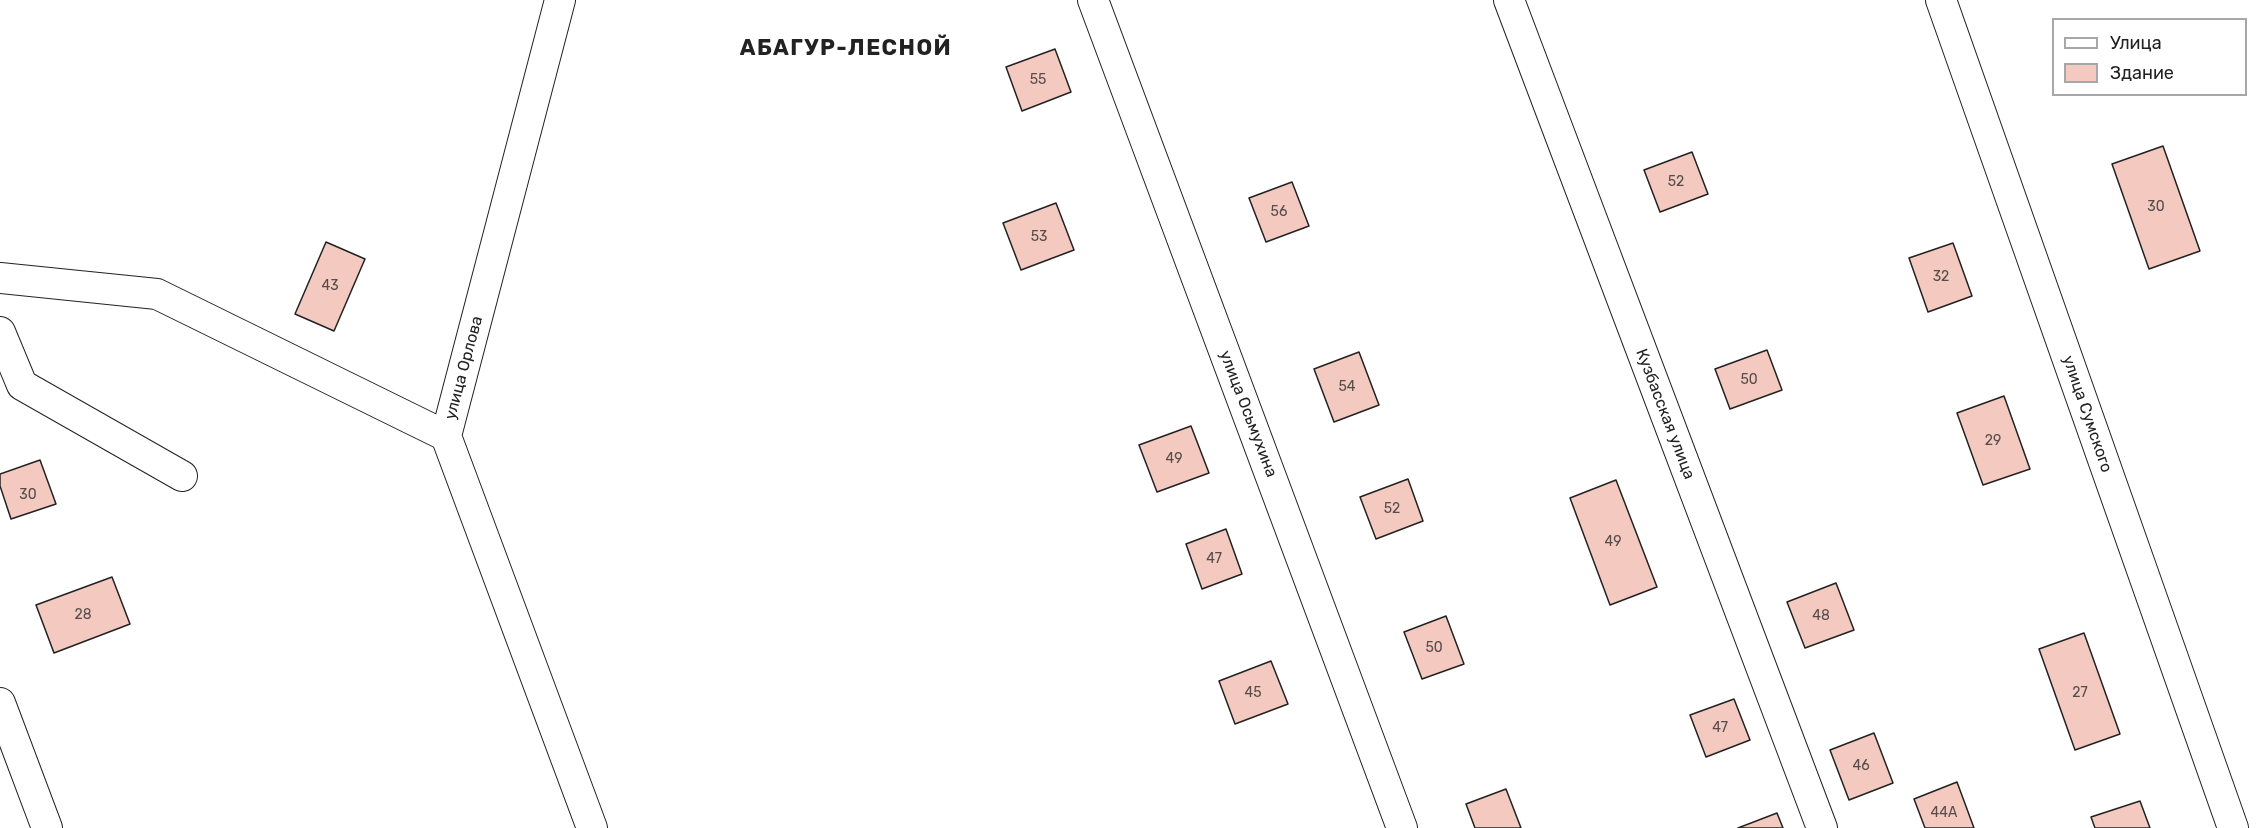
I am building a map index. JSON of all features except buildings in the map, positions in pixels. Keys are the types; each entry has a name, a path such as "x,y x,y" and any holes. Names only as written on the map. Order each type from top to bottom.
{"street":[{"name":"улица Орлова","path":"560,0 446,436 592,828"},
{"name":"улица Осьмухина","path":"1093,0 1402,828"},
{"name":"Кузбасская улица","path":"1509,0 1822,828"},
{"name":"улица Сумского","path":"1941,0 2233,828"},
{"path":"0,278 157,294 446,436"},
{"path":"0,332 22,385 182,476"},
{"path":"0,703 47,828"}],"district":[{"name":"АБАГУР-ЛЕСНОЙ","path":"846,49"}]}
